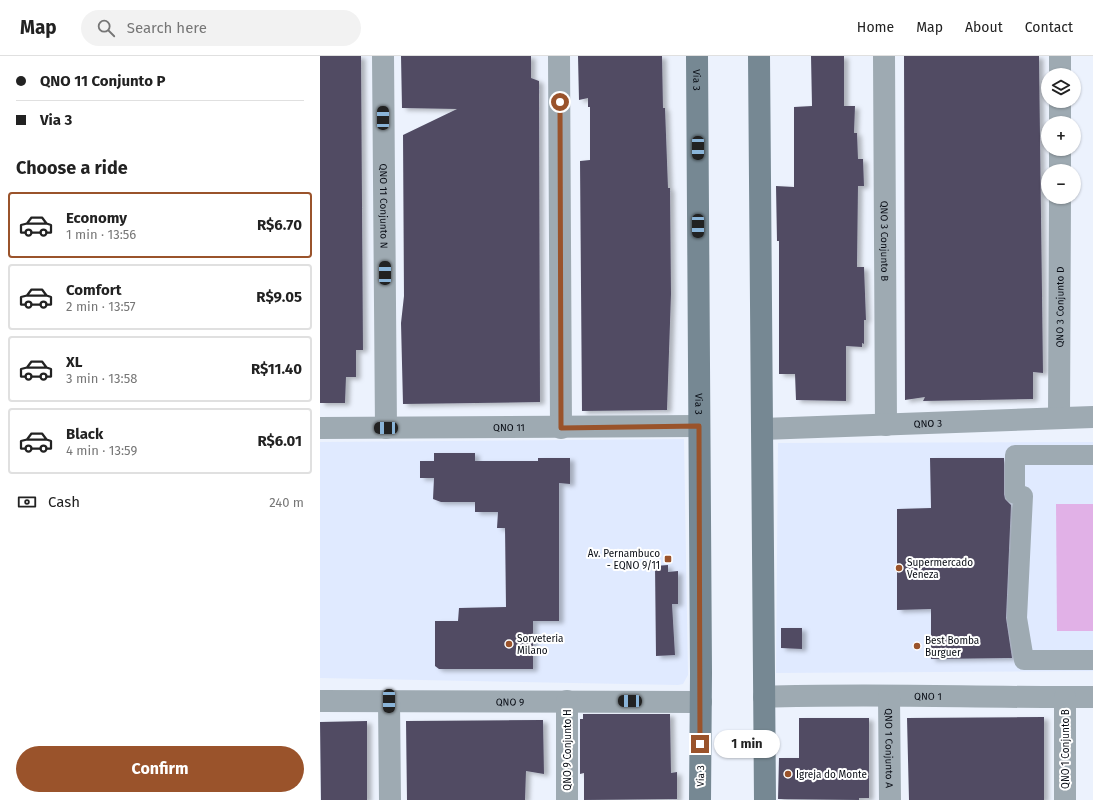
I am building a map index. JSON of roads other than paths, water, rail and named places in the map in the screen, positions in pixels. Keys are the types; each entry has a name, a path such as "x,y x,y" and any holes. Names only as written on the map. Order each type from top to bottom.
{"main road":[{"name":"Via 3","path":"697,56 701,702 700,800"},
{"path":"748,56 760,118"},
{"path":"760,56 764,800"}],"street":[{"name":"QNO 11 Conjunto N","path":"383,56 386,428"},
{"path":"559,56 561,428"},
{"name":"QNO 3 Conjunto B","path":"884,56 886,425"},
{"path":"1060,56 1060,68"},
{"name":"QNO 3 Conjunto D","path":"1059,418 1060,204"},
{"name":"QNO 3","path":"762,429 1093,417"},
{"name":"QNO 11","path":"320,428 561,428 699,426"},
{"path":"1093,455 1015,455 1015,494 1023,496 1017,618 1024,660 1093,660"},
{"name":"QNO 1","path":"764,697 835,694 889,697 1093,697"},
{"name":"QNO 1 Conjunto A","path":"889,697 890,800"},
{"name":"QNO 1 Conjunto B","path":"1065,697 1065,800"},
{"name":"QNO 9","path":"320,701 701,702"},
{"path":"389,701 390,800"},
{"name":"QNO 9 Conjunto H","path":"567,701 567,800"}],"place":[{"name":"Av. Pernambuco - EQNO 9/11","path":"668,559"},
{"name":"Supermercado Veneza","path":"899,568"},
{"name":"Sorveteria Milano","path":"509,644"},
{"name":"Best Bomba Burguer","path":"917,646"},
{"name":"Igreja do Monte","path":"788,774"}]}
